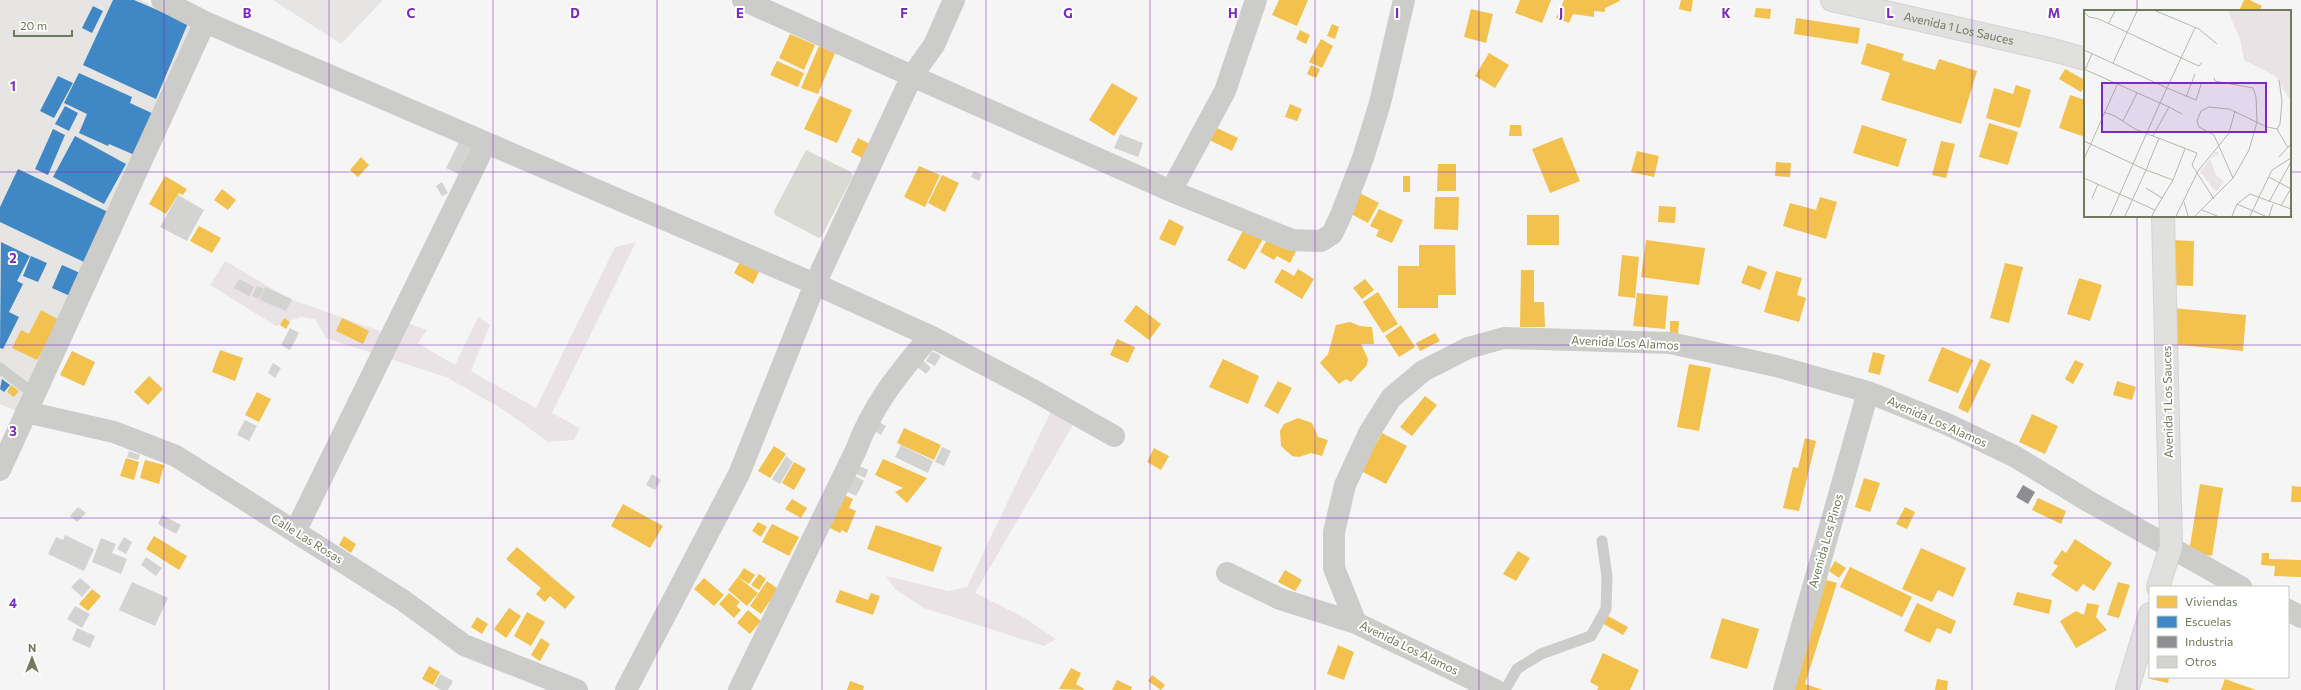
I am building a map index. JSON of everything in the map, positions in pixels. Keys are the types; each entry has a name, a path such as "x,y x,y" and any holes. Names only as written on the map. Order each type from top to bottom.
{"street":[{"path":"162,0 205,22 815,284 930,336 1033,390 1114,436"},
{"path":"743,0 1171,191 1292,240 1321,241 1332,234 1364,158 1380,103 1404,0"},
{"path":"626,690 739,474 815,284 912,76 934,45 954,0"},
{"path":"1171,191 1225,91 1256,0"},
{"name":"Avenida 1 Los Sauces","path":"1832,0 2053,50 2084,59"},
{"path":"0,470 205,22"},
{"path":"295,532 486,143"},
{"name":"Avenida 1 Los Sauces","path":"2158,586 2171,547 2163,217"},
{"path":"740,690 856,450 868,418 893,380 930,336"},
{"name":"Avenida Los Alamos","path":"1495,690 1356,623 1334,568 1334,532 1345,485 1369,433 1390,398 1423,370 1468,348 1504,338 1670,343 1776,366 1868,392 1947,424 2014,456 2088,501 2239,586"},
{"name":"Avenida Los Pinos","path":"1784,690 1868,392"},
{"name":"Calle Las Rosas","path":"30,403 114,432 176,456 404,601 464,645 577,690"},
{"path":"1227,573 1280,600 1356,623"},
{"path":"2289,611 2301,617"},
{"path":"2127,690 2149,617"}],"lane":[{"path":"0,368 30,403"},
{"path":"1505,690 1517,669 1541,654 1591,636 1606,609 1607,577 1602,541"}],"shaded area":[{"path":"0,0 141,0 196,27 19,412 0,404"},
{"path":"273,0 383,0 341,44"},
{"path":"806,150 851,172 853,176 822,236 819,238 775,215 774,211"},
{"path":"636,242 552,413 580,428 574,440 548,442 504,410 446,377 326,338 315,319 301,317 276,326 210,285 225,261 290,299 394,336 404,322 427,330 418,343 455,365 478,317 490,325 471,371 536,408 615,247"},
{"path":"1051,411 1073,425 975,593 1023,617 1056,639 1044,646 924,608 896,590 886,576 949,591 967,587"}],"building: Viviendas":[{"path":"1279,0 1308,0 1297,26 1272,15"},
{"path":"1520,0 1551,0 1542,23 1515,13"},
{"path":"1564,0 1620,1 1605,8 1605,12 1594,11 1594,17 1573,14 1569,23 1556,18"},
{"path":"1681,0 1693,0 1691,12 1679,9"},
{"path":"2244,0 2250,0 2262,6 2260,10 2239,10"},
{"path":"1756,8 1771,9 1770,19 1754,17"},
{"path":"1471,9 1493,14 1486,43 1464,37"},
{"path":"1796,18 1860,28 1858,44 1794,34"},
{"path":"1332,24 1339,27 1335,39 1327,36"},
{"path":"1300,30 1310,35 1306,44 1296,39"},
{"path":"790,34 815,45 804,70 779,58"},
{"path":"1321,39 1333,46 1322,68 1309,62"},
{"path":"1867,43 1904,54 1902,60 1935,70 1939,59 1977,71 1961,124 1881,100 1890,73 1861,64"},
{"path":"819,46 835,53 818,94 801,88"},
{"path":"1489,53 1509,65 1495,88 1475,76"},
{"path":"777,61 804,73 798,87 770,75"},
{"path":"1311,65 1320,69 1316,78 1307,74"},
{"path":"2065,69 2084,79 2084,88 2081,92 2059,79"},
{"path":"1112,83 1138,98 1114,136 1089,120"},
{"path":"2016,85 2031,90 2020,128 1986,118 1994,88 2013,94"},
{"path":"2070,95 2084,100 2084,137 2059,128"},
{"path":"820,96 852,110 837,143 804,129"},
{"path":"1290,104 1302,109 1297,121 1285,117"},
{"path":"1989,123 2018,132 2008,165 1979,157"},
{"path":"1510,125 1521,125 1522,136 1509,136"},
{"path":"1862,125 1907,139 1898,167 1853,153"},
{"path":"1215,127 1238,138 1232,151 1209,140"},
{"path":"1562,137 1580,181 1550,193 1532,149"},
{"path":"858,138 870,144 862,158 851,152"},
{"path":"1941,141 1955,144 1946,178 1932,175"},
{"path":"1637,151 1659,156 1654,177 1631,172"},
{"path":"361,157 369,165 358,177 350,170"},
{"path":"1776,162 1791,163 1790,177 1775,176"},
{"path":"1438,164 1456,164 1456,191 1437,191"},
{"path":"919,166 940,175 925,207 904,197"},
{"path":"942,175 959,183 945,212 928,203"},
{"path":"165,176 187,189 183,195 179,193 166,214 149,204"},
{"path":"1403,176 1410,176 1410,192 1403,192"},
{"path":"222,189 236,200 228,210 214,200"},
{"path":"1358,192 1379,203 1368,223 1347,212"},
{"path":"1435,197 1459,197 1458,230 1434,229"},
{"path":"1820,197 1837,202 1826,239 1783,226 1790,203 1816,210"},
{"path":"1659,206 1676,207 1675,223 1658,222"},
{"path":"1379,209 1403,220 1392,243 1376,236 1379,230 1370,226"},
{"path":"1527,215 1559,215 1559,245 1527,245"},
{"path":"1169,219 1184,227 1175,246 1159,239"},
{"path":"199,226 221,238 212,253 190,241"},
{"path":"1244,229 1263,239 1245,270 1227,260"},
{"path":"1269,236 1296,251 1290,263 1277,256 1274,260 1260,252"},
{"path":"1646,240 1705,248 1699,285 1641,277"},
{"path":"2169,240 2194,241 2193,286 2168,285"},
{"path":"1419,245 1455,245 1456,295 1438,295 1438,308 1398,308 1398,266 1419,266"},
{"path":"1622,255 1639,257 1635,298 1618,296"},
{"path":"743,256 762,266 753,284 734,273"},
{"path":"2005,263 2023,267 2009,323 1990,318"},
{"path":"1748,265 1767,272 1760,290 1741,283"},
{"path":"1282,269 1294,276 1298,269 1314,279 1302,299 1274,282"},
{"path":"1521,270 1534,270 1534,302 1544,302 1545,327 1520,327"},
{"path":"1776,271 1802,278 1797,295 1806,298 1799,322 1764,312"},
{"path":"2079,278 2102,285 2090,321 2067,314"},
{"path":"1365,279 1374,290 1362,299 1353,288"},
{"path":"1378,292 1398,324 1383,333 1363,302"},
{"path":"1637,293 1668,296 1665,329 1633,326"},
{"path":"1136,305 1161,324 1149,340 1124,321"},
{"path":"2173,308 2246,315 2243,351 2169,344"},
{"path":"41,310 63,322 45,346 37,360 12,348 21,330 29,334"},
{"path":"284,318 290,322 286,329 280,325"},
{"path":"342,318 369,331 363,344 336,331"},
{"path":"1670,321 1679,321 1678,335 1670,334"},
{"path":"1350,322 1360,326 1372,327 1374,344 1361,344 1368,359 1367,365 1351,382 1346,379 1339,384 1320,363 1328,354 1336,325"},
{"path":"1401,325 1415,347 1399,357 1385,336"},
{"path":"1435,333 1440,341 1420,351 1416,343"},
{"path":"1117,339 1135,347 1128,363 1110,355"},
{"path":"1942,347 1973,360 1958,393 1928,381"},
{"path":"220,350 243,358 235,381 212,372"},
{"path":"72,351 95,362 84,386 60,375"},
{"path":"1873,352 1885,355 1880,375 1868,372"},
{"path":"1223,359 1259,376 1248,404 1209,387"},
{"path":"1980,359 1991,364 1968,413 1958,408"},
{"path":"2075,360 2084,364 2073,384 2065,379"},
{"path":"1689,364 1711,368 1699,431 1677,427"},
{"path":"149,376 163,389 148,405 134,392"},
{"path":"1278,381 1292,388 1278,414 1264,406"},
{"path":"2117,381 2136,387 2132,400 2113,395"},
{"path":"11,385 19,391 14,397 7,392"},
{"path":"257,392 271,399 259,422 245,415"},
{"path":"1425,396 1437,405 1412,436 1400,427"},
{"path":"2032,414 2058,426 2045,454 2019,442"},
{"path":"1298,418 1312,423 1318,437 1328,440 1322,456 1311,453 1299,457 1292,456 1281,446 1280,431 1284,424"},
{"path":"904,428 941,445 934,460 897,443"},
{"path":"1382,433 1407,446 1386,484 1361,471"},
{"path":"1805,438 1816,441 1799,511 1783,508 1793,467 1798,468"},
{"path":"774,446 786,454 770,478 758,471"},
{"path":"1154,448 1169,456 1161,470 1147,462"},
{"path":"126,458 139,462 134,480 120,476"},
{"path":"883,459 927,478 907,503 895,492 903,488 875,475"},
{"path":"145,460 164,465 159,484 140,478"},
{"path":"794,462 806,469 794,490 782,483"},
{"path":"1864,478 1880,483 1870,512 1855,507"},
{"path":"2200,484 2223,488 2212,556 2189,552"},
{"path":"2292,486 2301,487 2301,502 2291,502"},
{"path":"842,494 853,499 849,508 856,511 847,533 842,530 840,533 828,527"},
{"path":"2038,498 2066,511 2061,524 2032,510"},
{"path":"792,499 807,508 801,518 785,509"},
{"path":"623,504 663,526 650,548 611,526"},
{"path":"1905,507 1915,512 1907,529 1896,524"},
{"path":"758,522 767,527 761,537 752,531"},
{"path":"772,524 799,537 789,556 762,542"},
{"path":"876,525 942,547 933,572 867,549"},
{"path":"154,536 187,556 179,570 146,549"},
{"path":"344,536 356,544 351,553 339,545"},
{"path":"2075,539 2112,563 2094,591 2083,584 2077,592 2051,575 2058,566 2053,563 2062,550 2066,553"},
{"path":"517,547 575,597 565,609 550,596 545,602 536,594 541,588 506,559"},
{"path":"1921,548 1966,568 1953,597 1938,590 1932,602 1902,589"},
{"path":"1518,551 1530,558 1516,581 1503,574"},
{"path":"2262,553 2269,553 2269,559 2301,560 2301,577 2274,576 2275,566 2261,565"},
{"path":"1835,561 1846,568 1839,578 1829,571"},
{"path":"1850,567 1912,597 1902,617 1840,587"},
{"path":"744,568 755,575 749,584 738,577"},
{"path":"1285,570 1302,580 1295,591 1278,582"},
{"path":"759,574 766,579 759,590 751,585"},
{"path":"738,577 758,593 747,606 728,590"},
{"path":"704,578 724,595 714,606 694,589"},
{"path":"1823,579 1837,583 1805,684 1823,690 1788,690"},
{"path":"767,581 778,589 761,614 750,606"},
{"path":"2118,582 2130,585 2119,618 2107,615"},
{"path":"92,589 101,596 88,611 79,604"},
{"path":"840,590 868,600 871,593 880,596 873,615 835,602"},
{"path":"2017,592 2052,600 2049,614 2013,605"},
{"path":"729,593 740,602 736,606 741,610 734,618 719,604"},
{"path":"1917,603 1956,621 1951,634 1937,628 1930,643 1904,631"},
{"path":"2087,603 2099,605 2096,617 2107,630 2076,648 2060,621 2076,611 2084,615"},
{"path":"509,608 521,616 506,638 494,629"},
{"path":"748,610 761,621 750,634 737,623"},
{"path":"527,612 545,622 531,646 514,636"},
{"path":"1606,615 1628,627 1623,635 1602,623"},
{"path":"477,617 488,624 482,634 471,627"},
{"path":"1722,618 1759,629 1747,669 1710,658"},
{"path":"541,638 550,644 540,661 531,655"},
{"path":"1338,645 1354,652 1344,680 1327,674"},
{"path":"1603,653 1639,670 1630,690 1597,690 1599,687 1590,682"},
{"path":"429,666 440,672 433,685 422,679"},
{"path":"1071,668 1081,673 1076,684 1084,689 1083,690 1059,689"},
{"path":"1152,675 1165,685 1161,690 1148,681"},
{"path":"2150,678 2169,678 2168,683"},
{"path":"1937,679 1948,681 1947,690 1935,690"},
{"path":"2225,679 2256,690 2221,690"},
{"path":"1117,680 1132,687 1131,690 1112,690"},
{"path":"850,681 864,686 863,690 847,690"}],"building: Escuelas":[{"path":"113,0 134,0 188,23 156,99 83,65"},
{"path":"93,6 103,11 92,33 82,28"},
{"path":"79,73 132,97 130,103 156,115 137,156 109,144 108,146 79,133 87,114 64,103"},
{"path":"58,76 73,83 54,118 40,111"},
{"path":"65,106 78,113 69,131 55,124"},
{"path":"53,129 65,135 48,175 35,169"},
{"path":"75,136 126,164 104,204 53,177"},
{"path":"18,169 108,212 84,262 0,222 0,207"},
{"path":"1,242 30,256 17,281 23,284 9,312 19,317 3,349 0,348"},
{"path":"31,256 47,263 38,282 23,276"},
{"path":"62,265 80,273 70,296 52,288"},
{"path":"2,379 10,385 4,392 0,389"}],"building: Industria":[{"path":"2023,485 2035,492 2028,504 2016,497"}],"building: Otros":[{"path":"1120,134 1143,143 1138,157 1114,148"},
{"path":"461,138 479,147 465,177 446,168"},
{"path":"974,171 982,174 979,181 971,177"},
{"path":"442,182 448,193 442,196 436,186"},
{"path":"178,195 204,210 187,241 160,227"},
{"path":"239,279 254,287 249,296 234,288"},
{"path":"257,286 264,289 259,299 252,296"},
{"path":"265,287 292,299 286,311 260,300"},
{"path":"290,328 299,333 290,350 281,345"},
{"path":"932,351 941,356 935,366 926,361"},
{"path":"918,355 931,368 926,374 912,363"},
{"path":"273,363 281,368 275,378 268,373"},
{"path":"245,420 257,426 249,441 237,435"},
{"path":"876,420 886,426 881,435 870,428"},
{"path":"901,445 933,461 928,473 895,457"},
{"path":"942,447 951,451 944,466 935,462"},
{"path":"129,451 140,455 138,460 127,457"},
{"path":"786,456 793,462 780,484 772,479"},
{"path":"855,464 868,470 865,478 851,472"},
{"path":"652,474 661,480 655,490 646,485"},
{"path":"852,474 864,481 856,496 844,490"},
{"path":"78,507 86,513 77,522 70,516"},
{"path":"162,515 181,525 176,534 158,524"},
{"path":"65,535 94,549 84,571 48,554 56,537 63,540"},
{"path":"124,537 132,542 126,554 117,549"},
{"path":"101,538 116,544 112,553 127,559 121,574 92,562"},
{"path":"146,557 162,568 156,576 141,565"},
{"path":"80,578 91,587 82,597 71,587"},
{"path":"132,582 168,598 155,626 119,610"},
{"path":"75,606 90,614 82,628 67,619"},
{"path":"77,628 95,636 90,648 72,640"},
{"path":"440,674 453,681 448,690 441,690 434,686"}]}
